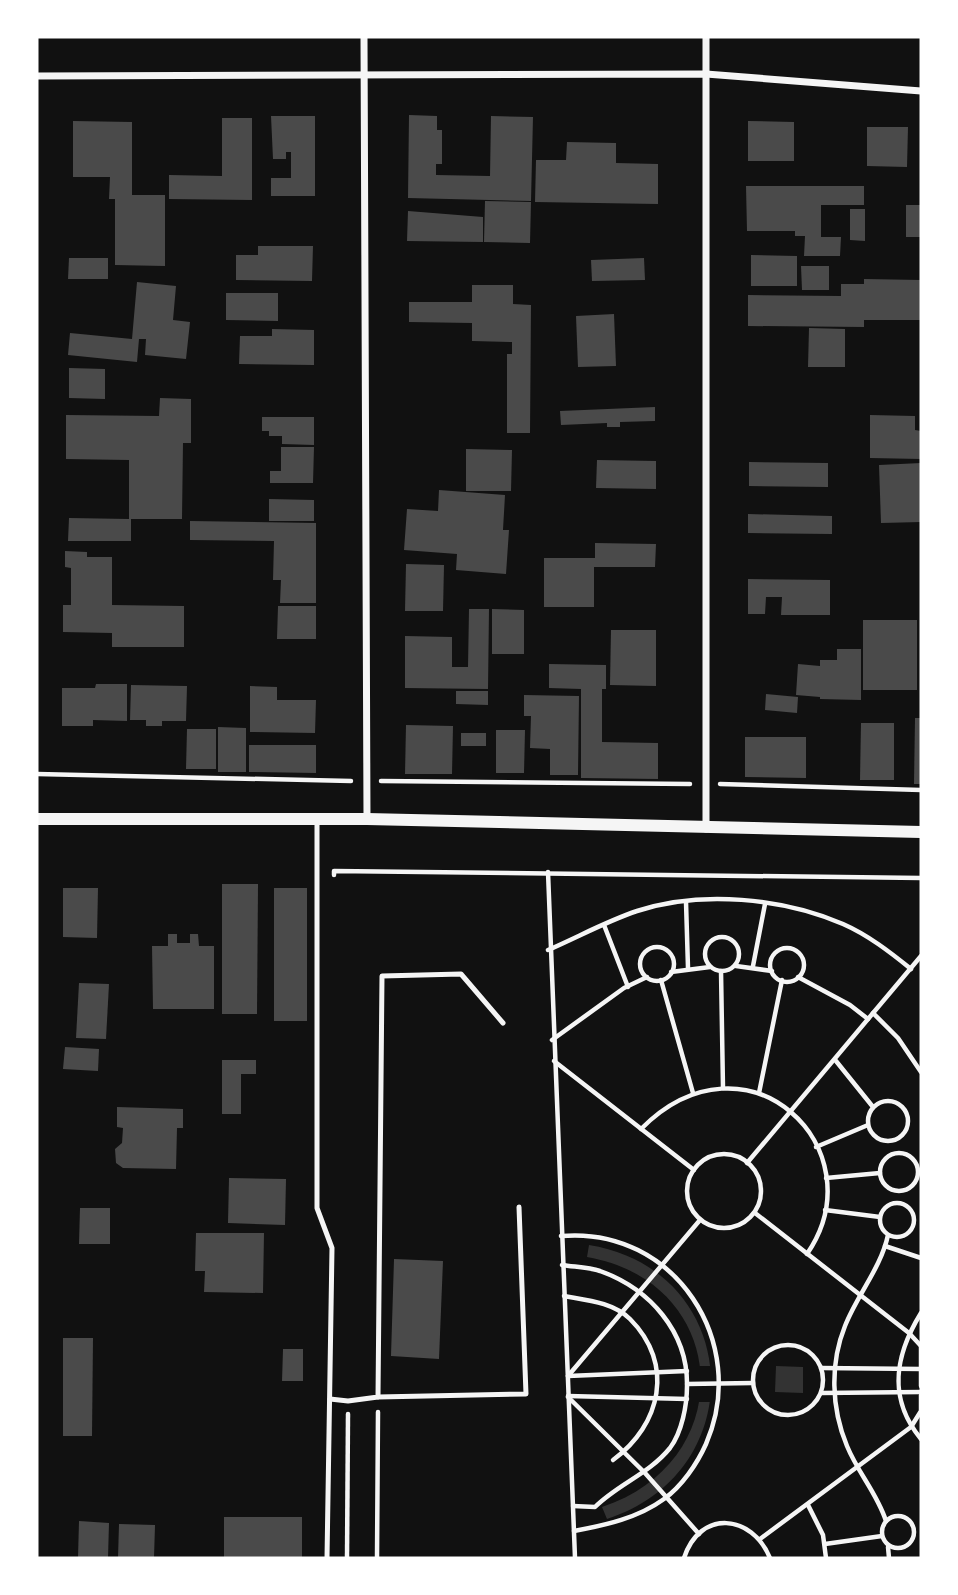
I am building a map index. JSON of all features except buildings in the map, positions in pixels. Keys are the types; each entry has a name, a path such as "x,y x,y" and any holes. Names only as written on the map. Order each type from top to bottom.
{"street":[{"path":"364,37 369,781 367,819"},
{"path":"706,37 706,830"},
{"path":"37,76 706,74 921,91"},
{"path":"37,819 367,819 706,830 921,832"}],"lane":[{"path":"317,819 317,1208 332,1248 327,1558"},
{"path":"378,1397 382,976 461,974 503,1023"},
{"path":"330,1399 348,1401 378,1397 526,1394 519,1207"}],"path":[{"path":"37,774 706,784 921,790"},
{"path":"333,886 334,872 548,872 921,878"},
{"path":"548,872 548,950 575,1558"},
{"path":"548,950 638,911 686,902 724,899 793,907 843,924 879,944 911,968"},
{"path":"686,902 688,968"},
{"path":"753,966 765,904"},
{"path":"604,925 628,987"},
{"path":"711,967 706,951 709,945 720,938 736,945 739,958 735,965"},
{"path":"647,977 641,960 643,954 655,947 667,950 671,955 671,972"},
{"path":"661,980 671,972 688,968 711,967 721,971 735,965 773,971 782,980 790,981 798,977 804,962 797,951 785,948 774,955 773,971"},
{"path":"747,1163 836,1061 921,956"},
{"path":"721,971 723,1088"},
{"path":"552,1040 628,987 647,977 661,980"},
{"path":"798,977 850,1005 868,1019"},
{"path":"661,980 693,1093"},
{"path":"759,1093 782,980"},
{"path":"873,1013 898,1038 921,1072"},
{"path":"553,1060 694,1170"},
{"path":"836,1061 873,1107"},
{"path":"641,1129 677,1098 723,1088 759,1093 792,1111 807,1128 826,1178 825,1210 815,1242 807,1254"},
{"path":"891,1101 906,1113 905,1133 894,1141 887,1142 875,1137 868,1125 873,1107 891,1101"},
{"path":"816,1147 868,1125"},
{"path":"887,1142 891,1155"},
{"path":"906,1154 918,1168 913,1185 895,1191 884,1185 880,1173 884,1161 891,1155 906,1154"},
{"path":"718,1155 730,1155 747,1163 758,1176 761,1189 755,1213 734,1227 722,1229 700,1220 687,1198 687,1186 694,1170 707,1158 718,1155"},
{"path":"826,1178 880,1173"},
{"path":"895,1191 895,1203"},
{"path":"895,1203 911,1209 914,1225 902,1237 888,1235 882,1229 880,1217 885,1208 895,1203"},
{"path":"825,1210 880,1217"},
{"path":"755,1213 909,1333 921,1346 921,1385"},
{"path":"567,1376 700,1220"},
{"path":"561,1236 575,1235 632,1248 677,1277 705,1318 713,1338 718,1384 713,1427 699,1459 664,1497 628,1518 574,1531"},
{"path":"888,1235 835,1351 834,1392 846,1445 858,1468 873,1487 886,1521 882,1536 888,1546 889,1558"},
{"path":"885,1246 921,1258"},
{"path":"562,1265 598,1270 653,1303 678,1336 687,1371 687,1399 672,1446 646,1475 612,1490 595,1507 573,1506"},
{"path":"564,1296 606,1304 622,1313 646,1340 656,1371 655,1398 641,1435 613,1460"},
{"path":"921,1312 909,1333 897,1368 898,1391 911,1427 921,1439"},
{"path":"798,1346 808,1352 821,1368 821,1392 806,1410 783,1415 762,1404 753,1383 758,1362 776,1347 798,1346"},
{"path":"821,1368 921,1369"},
{"path":"567,1376 687,1371"},
{"path":"687,1384 753,1383"},
{"path":"760,1539 911,1427 920,1411 921,1393 821,1392"},
{"path":"568,1396 687,1399"},
{"path":"568,1396 646,1475 699,1534"},
{"path":"377,1558 378,1397"},
{"path":"347,1558 348,1401"},
{"path":"808,1505 820,1527 826,1558"},
{"path":"886,1521 902,1516 908,1519 914,1530 914,1536 907,1546 901,1549 888,1546"},
{"path":"684,1558 690,1544 699,1534 712,1526 727,1523 742,1525 760,1539 770,1558"},
{"path":"825,1545 882,1536"}],"shaded area":[{"path":"589,1245 640,1262 677,1292 701,1330 711,1374 707,1418 688,1460 655,1495 607,1519 602,1507 647,1484 679,1452 696,1414 701,1374 692,1335 670,1300 635,1273 587,1257"},
{"path":"776,1366 803,1367 803,1393 775,1392"}],"pier":[{"path":"696,1366 715,1366 715,1402 696,1402"}]}
